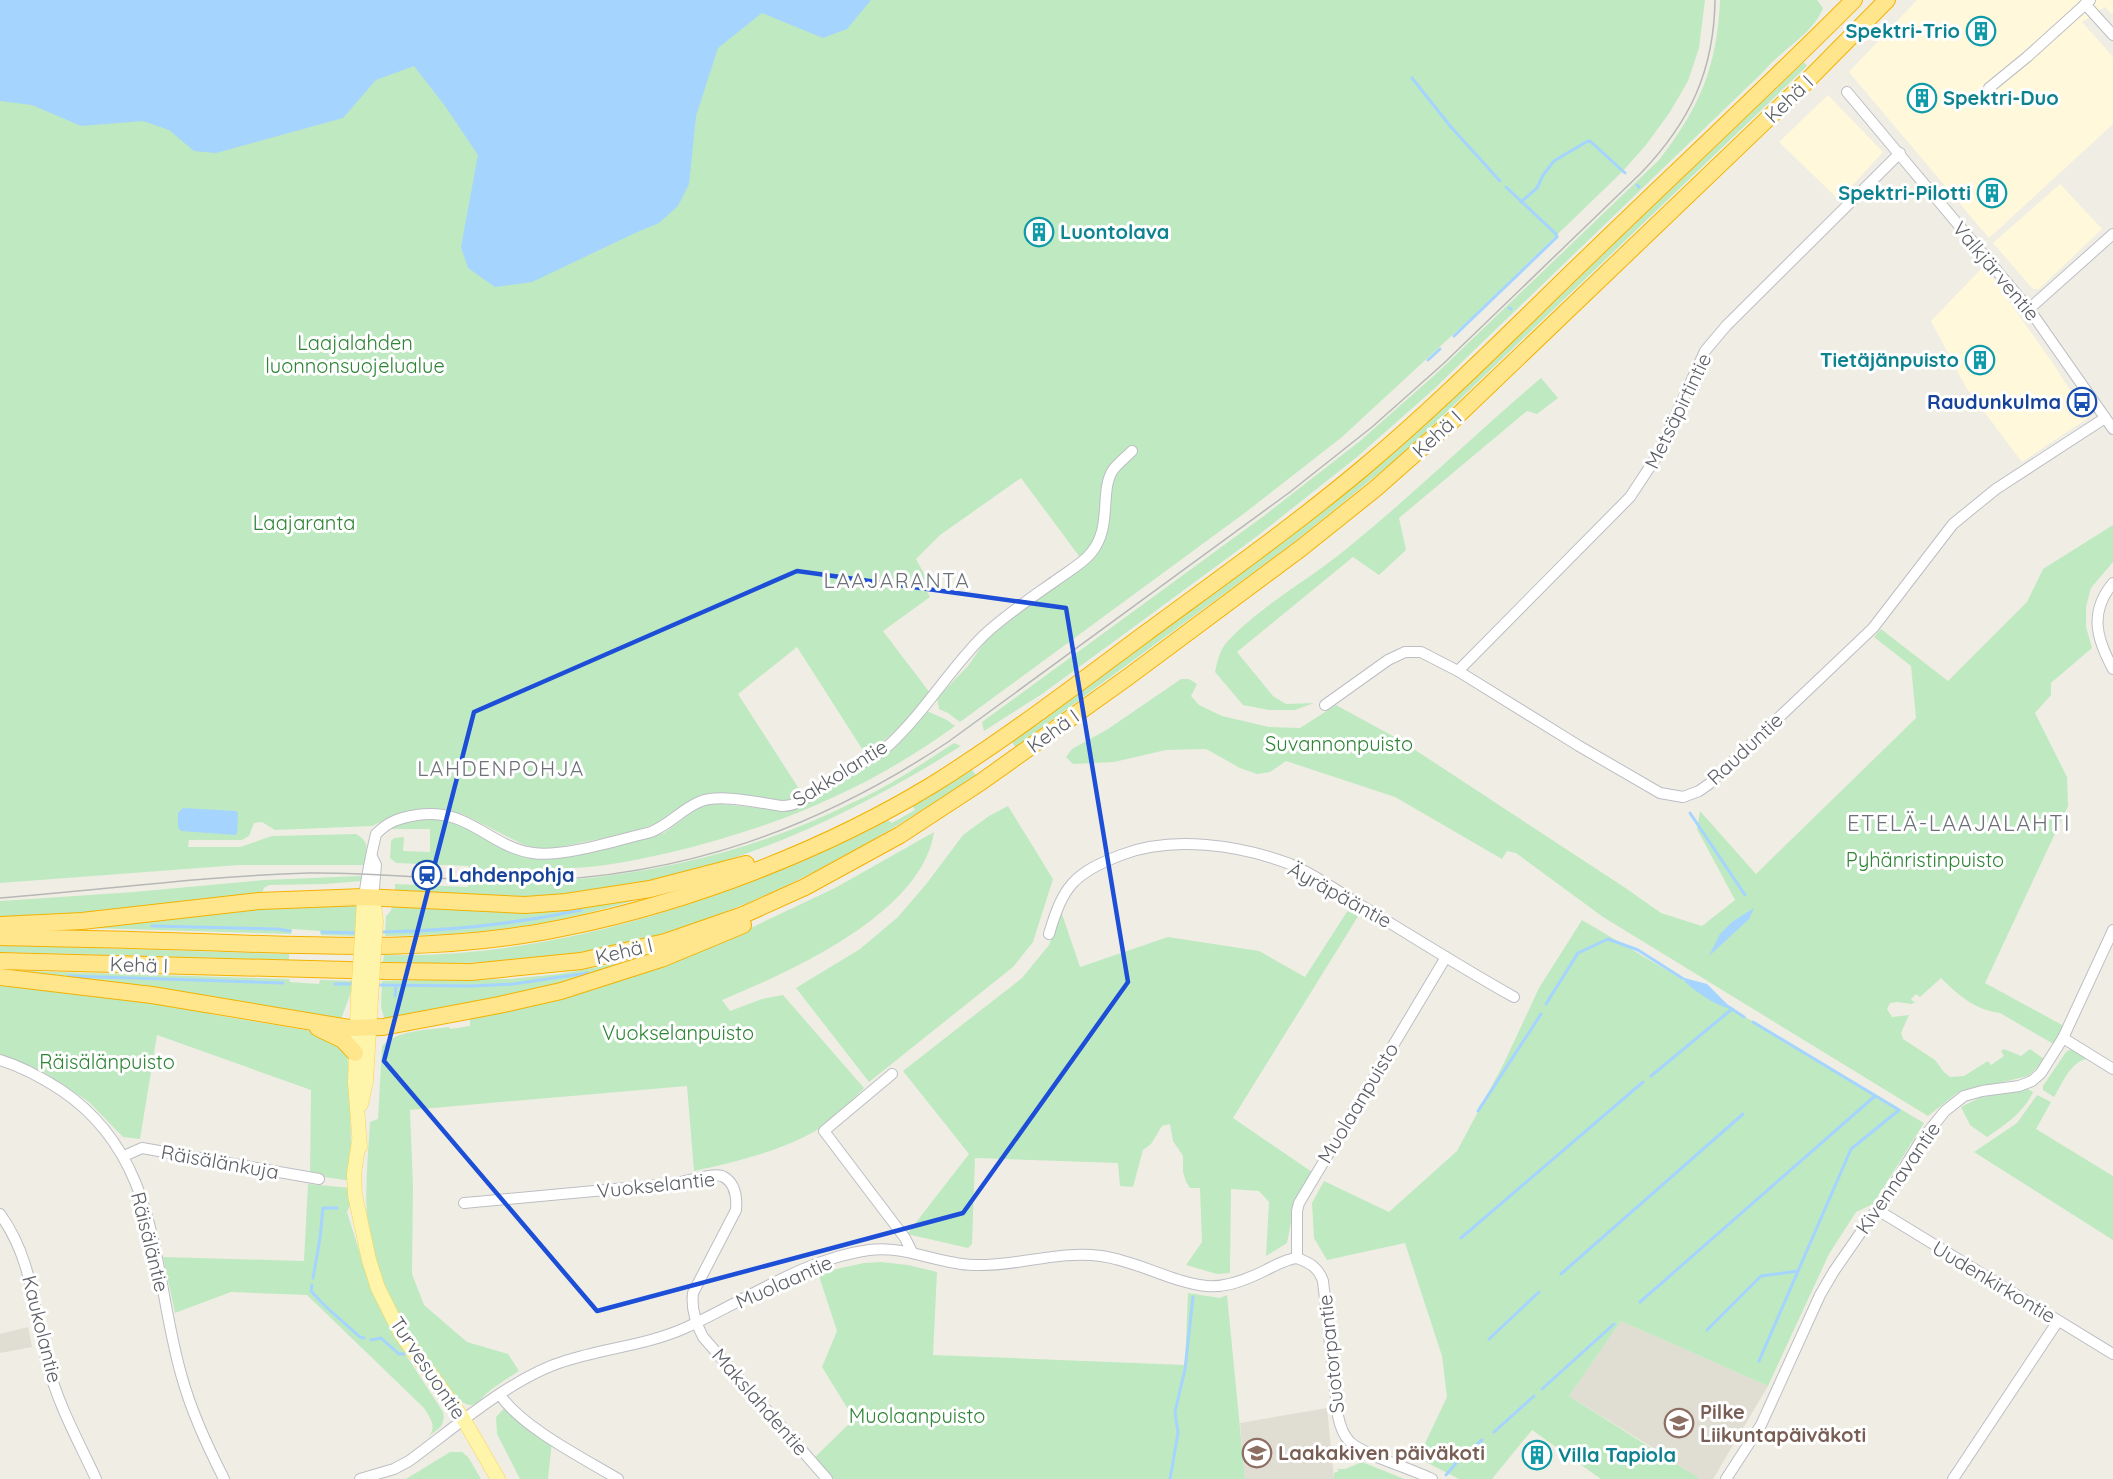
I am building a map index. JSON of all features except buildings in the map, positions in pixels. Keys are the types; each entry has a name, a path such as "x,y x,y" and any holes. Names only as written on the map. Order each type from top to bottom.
{"highway":[{"name":"Kehä I","path":"0,937 386,946 453,944 519,936 570,927 648,907 742,875 794,854 889,809 992,745 1284,531 1396,440 1854,0"},
{"name":"Kehä I","path":"0,961 471,972 581,961 665,942 743,915 805,886 900,835 981,782 1201,624 1300,549 1412,458 1815,74 1887,0"},
{"path":"0,924 82,921 259,901 369,898 525,905 566,902 650,889 739,865 794,854"},
{"path":"0,977 152,995 363,1028 451,1015 499,1005 561,991 616,975 747,924 805,886"},
{"path":"301,1020 343,1040 355,1053"}],"main road":[{"name":"Turvesuontie","path":"359,1114 366,1082 363,1028 369,898"},
{"name":"Turvesuontie","path":"363,1028 355,1053 359,1141 354,1174 355,1195 369,1260 391,1317 414,1355 464,1420 498,1479"}],"street":[{"path":"1989,88 2087,2 2113,35"},
{"name":"Valkjärventie","path":"1847,92 2029,309 2113,429"},
{"name":"Metsäpirtintie","path":"1458,671 1628,499 1658,456 1705,351 1726,326 1899,153"},
{"path":"2029,309 2113,234"},
{"name":"Rauduntie","path":"1325,705 1388,660 1405,652 1420,652 1458,671 1654,790 1668,796 1690,795 1709,784 1873,628 1953,524 1996,489 2105,418"},
{"name":"Sakkolantie","path":"369,898 376,865 372,857 376,834 394,819 439,813 465,820 515,848 550,855 651,832 666,825 695,804 708,799 782,806 802,802 829,781 862,764 888,746 926,706 983,636 1091,554 1102,532 1108,482 1112,471 1132,451"},
{"path":"2113,583 2099,607 2097,619 2100,642 2113,669"},
{"name":"Äyräpääntie","path":"1049,934 1055,911 1066,890 1071,882 1084,872 1131,851 1189,844 1239,848 1291,865 1514,997"},
{"name":"Kivennavantie","path":"1726,1479 1761,1425 1824,1287 1920,1142 1946,1111 1964,1096 1986,1090 2017,1087 2032,1081 2041,1073 2063,1038 2113,930"},
{"name":"Muolaanpuisto","path":"1297,1258 1299,1203 1446,957"},
{"path":"2063,1038 2113,1069"},
{"name":"Räisäläntie","path":"0,1060 36,1074 72,1098 99,1124 124,1156 144,1207 181,1374 198,1424 224,1479"},
{"path":"892,1074 824,1131 905,1238 912,1252"},
{"name":"Räisälänkuja","path":"124,1156 142,1148 318,1179"},
{"name":"Vuokselantie","path":"464,1203 676,1183 715,1175 724,1176 737,1197 736,1210 693,1293 692,1307 696,1323"},
{"name":"Uudenkirkontie","path":"1876,1209 2113,1354"},
{"name":"Kaukolantie","path":"0,1214 14,1235 22,1254 54,1386 96,1479"},
{"name":"Muolaantie","path":"360,1479 396,1474 464,1420 521,1381 565,1361 635,1344 696,1323 820,1262 871,1250 912,1252 962,1265 975,1266 1061,1255 1100,1256 1133,1262 1186,1282 1216,1286 1236,1282 1284,1261 1297,1258"},
{"name":"Suotorpantie","path":"1297,1258 1317,1269 1323,1281 1338,1416 1344,1434 1355,1447 1432,1479"},
{"path":"1953,1479 2058,1321"},
{"name":"Makslahdentie","path":"696,1323 703,1337 827,1479"},
{"path":"500,1395 514,1413 618,1479"}],"highlighted area":[{"path":"797,571 1066,608 1128,982 963,1213 597,1311 384,1061 474,712"}],"shaded area":[{"path":"1917,0 2113,0 2113,15 2105,7 2082,22 2113,57 2113,124 1989,238 1849,72"},
{"path":"1828,95 1883,152 1839,200 1779,142"},
{"path":"2060,184 2102,229 2039,289 2033,289 1993,243"},
{"path":"1983,267 2011,298 2008,300 2088,418 2022,462 1967,389 1931,321"},
{"name":"Pilke Liikuntapäiväkoti","path":"1621,1321 1768,1386 1713,1479 1700,1479 1693,1475 1569,1396"},
{"path":"28,1327 32,1347 0,1353 0,1334"},
{"path":"1327,1408 1334,1479 1245,1479 1240,1423"}],"green space":[{"name":"Laajalahden luonnonsuojelualue","path":"0,0 1705,0 1699,48 1688,81 1670,112 1646,145 1622,172 1473,316 1342,437 1246,512 960,722 939,709 937,698 968,666 986,640 1035,600 1085,564 1021,478 940,535 916,559 927,579 923,584 930,597 883,631 930,693 900,726 866,755 797,647 738,694 803,795 791,803 703,794 687,802 656,824 624,834 550,849 539,849 522,844 465,815 443,810 430,809 396,815 372,826 275,830 262,822 254,823 249,836 242,840 189,840 188,847 240,847 272,836 356,834 366,843 364,865 239,865 0,883"},
{"path":"1720,0 1817,0 1823,8 1819,17 1805,33 1771,63 1434,389 1357,457 1256,537 1116,640 1042,694 984,731 982,722 1265,515 1360,441 1438,372 1659,160 1696,104 1704,85 1715,46"},
{"path":"1804,62 1807,66 1405,452 1293,543 1015,747 1012,742 1289,538 1401,445 1507,347"},
{"path":"1541,378 1558,398 1537,414 1527,411 1399,518 1406,550 1379,575 1353,557 1237,652 1273,696 1286,704 1314,703 1295,710 1269,710 1243,705 1215,672 1224,645 1254,617 1370,529"},
{"name":"Pyhänristinpuisto","path":"2113,525 2113,562 2091,588 2086,607 2086,627 2092,648 2051,683 2051,695 2035,713 2067,777 2068,806 1985,983 2064,1026 2055,1045 2000,1013 1975,1005 1941,978 1920,997 1916,994 1911,999 1914,1002 1918,1000 1912,1004 1890,1003 1887,1009 1892,1017 1909,1015 1901,1033 1903,1039 1935,1060 1950,1077 1964,1076 1988,1061 1991,1065 2004,1056 2001,1051 2004,1049 2021,1056 2030,1049 2044,1059 2028,1076 1957,1093 1928,1116 1603,917 1516,853 1507,851 1502,859 1395,797 1286,761 1270,772 1257,774 1240,768 1206,749 1166,750 1114,762 1073,764 1066,757 1072,749 1108,729 1181,679 1189,679 1197,684 1191,696 1199,705 1222,716 1269,727 1300,728 1336,705 1400,740 1661,913 1702,926 1735,900 1697,829 1700,811 1756,874 1916,718 1911,666 1874,637 1881,629 1948,681 2027,602 2043,569"},
{"path":"927,711 955,726 922,749 854,788 782,819 707,843 614,864 555,869 469,872 469,866 396,863 390,858 391,841 394,838 404,837 403,851 430,852 430,829 392,829 392,825 400,821 439,817 466,825 507,851 529,858 554,859 664,833 702,805 712,803 789,811 799,807 837,781 884,757 895,748"},
{"path":"954,743 961,746 865,801 815,826 712,865 605,890 550,896 395,894 395,884 468,887 469,882 569,880 667,866 716,854 764,840 869,795"},
{"path":"972,770 976,775 850,853 762,897 670,931 622,944 563,955 503,961 383,962 384,955 448,954 513,947 578,935 708,898 830,848 888,820 892,823 915,810 913,806"},
{"path":"1008,806 1053,879 1033,942 1013,967 869,1082 796,988 860,949 898,917 963,835 989,816"},
{"name":"Vuokselanpuisto","path":"934,832 924,862 905,889 879,914 849,936 815,956 722,1000 730,1011 762,999 783,995 864,1088 831,1121 804,1137 758,1155 694,1171 687,1086 410,1110 413,1187 412,1274 424,1305 467,1342 508,1354 519,1371 476,1404 466,1404 457,1398 404,1324 377,1267 372,1247 366,1201 367,1175 370,1122 378,1119 382,1046 404,1034 470,1026 470,1019 490,1012 738,934 835,888"},
{"path":"361,876 362,881 269,885 262,893 244,897 120,912 0,917 0,901 264,880"},
{"path":"644,898 523,926 454,934 385,936 386,916 394,903"},
{"path":"357,904 357,936 321,935 320,931 292,929 291,934 89,928 221,910"},
{"path":"1352,904 1362,910 1233,1118 1312,1172 1294,1206 1287,1243 1266,1256 1269,1202 1259,1191 1231,1189 1230,1273 1217,1274 1186,1265 1202,1242 1200,1188 1190,1188 1186,1182 1183,1172 1183,1156 1173,1141 1170,1124 1162,1126 1151,1144 1143,1150 1133,1187 1120,1186 1118,1163 975,1158 972,1244 968,1248 907,1234 969,1154 903,1071 1022,978 1049,945 1061,911 1080,967 1168,937 1259,951 1305,977"},
{"path":"1582,920 1924,1123 1873,1204 1856,1212 1829,1254 1768,1386 1621,1321 1569,1396 1700,1479 1601,1479 1532,1430 1492,1479 1459,1479 1418,1458 1447,1397 1442,1356 1405,1243 1327,1260 1314,1238 1312,1203 1324,1181 1389,1212 1457,1151 1504,1063 1539,988"},
{"path":"0,945 289,954 289,960 0,952"},
{"path":"636,960 601,976 385,1021 381,1007 382,981 509,979 559,974"},
{"path":"25,971 289,979 290,982 319,984 320,980 355,981 340,1022"},
{"name":"Räisälänpuisto","path":"0,982 143,999 215,1015 311,1031 329,1037 346,1054 349,1066 352,1181 310,1175 311,1090 157,1035 140,1139 123,1137 89,1102 47,1074 0,1056"},
{"path":"2076,1049 2090,1058 2072,1067 2054,1097 2043,1090 2043,1086 2066,1052"},
{"path":"2026,1088 2033,1092 2025,1106 1987,1137 1970,1125 1961,1107 1979,1098"},
{"path":"2037,1095 2051,1102 2036,1129 2113,1176 2113,1240 1974,1152 2017,1123"},
{"path":"308,1184 351,1188 352,1201 347,1212 366,1273 386,1318 408,1358 443,1412 443,1423 429,1436 433,1425 424,1408 307,1295 231,1292 175,1313 163,1257 304,1261"},
{"name":"Muolaanpuisto","path":"881,1262 937,1272 933,1355 1185,1365 1188,1293 1220,1298 1227,1295 1245,1479 834,1479 815,1457 854,1419 822,1367 837,1331 818,1273 864,1263"},
{"path":"506,1406 552,1441 548,1479 520,1479 497,1434 496,1417"},
{"path":"450,1452 462,1452 468,1457 481,1479 406,1479"},
{"path":"1362,1462 1404,1479 1334,1479 1334,1473 1339,1471 1337,1469 1345,1469"}],"water":[{"path":"0,0 871,0 847,29 823,38 762,13 718,48 696,116 689,184 678,206 659,223 532,282 495,287 468,268 461,247 478,155 445,106 414,66 376,80 343,118 216,153 194,151 169,130 143,121 81,126 32,105 0,101"},
{"path":"183,808 236,811 238,813 237,833 236,835 181,831 178,827 178,813"},
{"path":"1754,908 1749,919 1709,956 1720,934 1732,922"},
{"path":"1681,977 1707,984 1732,1009 1704,997"}],"waterway":[{"path":"1412,78 1451,127 1500,181"},
{"path":"1521,202 1537,188 1543,175 1554,161 1586,142 1590,141 1625,173"},
{"path":"1454,336 1557,237 1506,187"},
{"path":"1428,360 1440,349"},
{"path":"1690,813 1745,895"},
{"path":"381,932 481,926 581,910"},
{"path":"152,926 276,929"},
{"path":"277,929 290,931"},
{"path":"322,932 359,933"},
{"path":"1546,1004 1578,953 1608,939 1638,950 1682,978"},
{"path":"375,985 513,984 588,973"},
{"path":"69,976 283,983"},
{"path":"335,984 353,984"},
{"path":"395,996 396,986"},
{"path":"1729,1007 1744,1017"},
{"path":"1651,1076 1732,1009"},
{"path":"1478,1111 1541,1014"},
{"path":"1753,1022 1899,1110 1851,1149 1759,1361"},
{"path":"1461,1238 1643,1082"},
{"path":"1640,1302 1875,1096"},
{"path":"1561,1274 1743,1114"},
{"path":"313,1278 323,1208 337,1208"},
{"path":"1707,1330 1761,1276 1798,1271"},
{"path":"312,1285 311,1291 324,1305 364,1338"},
{"path":"1489,1339 1539,1292"},
{"path":"1170,1479 1178,1433 1175,1412 1185,1369 1193,1297"},
{"path":"1542,1389 1614,1324"},
{"path":"371,1340 381,1338 399,1354 404,1354"},
{"path":"1494,1432 1534,1396"},
{"path":"1446,1475 1482,1440"}],"tram line":[{"path":"0,898 193,880 309,873 498,881 583,877 639,870 747,843 849,800 899,773 948,742 1290,492 1372,427 1443,364 1641,173 1673,134 1686,115 1704,72 1714,26 1715,0"}],"place":[{"name":"Spektri-Trio","path":"1981,31"},
{"name":"Spektri-Duo","path":"1922,98"},
{"name":"Spektri-Pilotti","path":"1992,193"},
{"name":"Luontolava","path":"1039,232"},
{"name":"Tietäjänpuisto","path":"1980,360"},
{"name":"Raudunkulma","path":"2082,402"},
{"name":"Lahdenpohja","path":"427,875"},
{"name":"Pilke Liikuntapäiväkoti","path":"1679,1423"},
{"name":"Laakakiven päiväkoti","path":"1257,1453"},
{"name":"Villa Tapiola","path":"1537,1455"}],"district":[{"name":"LAAJARANTA","path":"897,581"},
{"name":"LAHDENPOHJA","path":"501,769"},
{"name":"ETELÄ-LAAJALAHTI","path":"1959,823"}],"park label":[{"name":"Laajaranta","path":"304,523"},
{"name":"Suvannonpuisto","path":"1339,744"}]}
